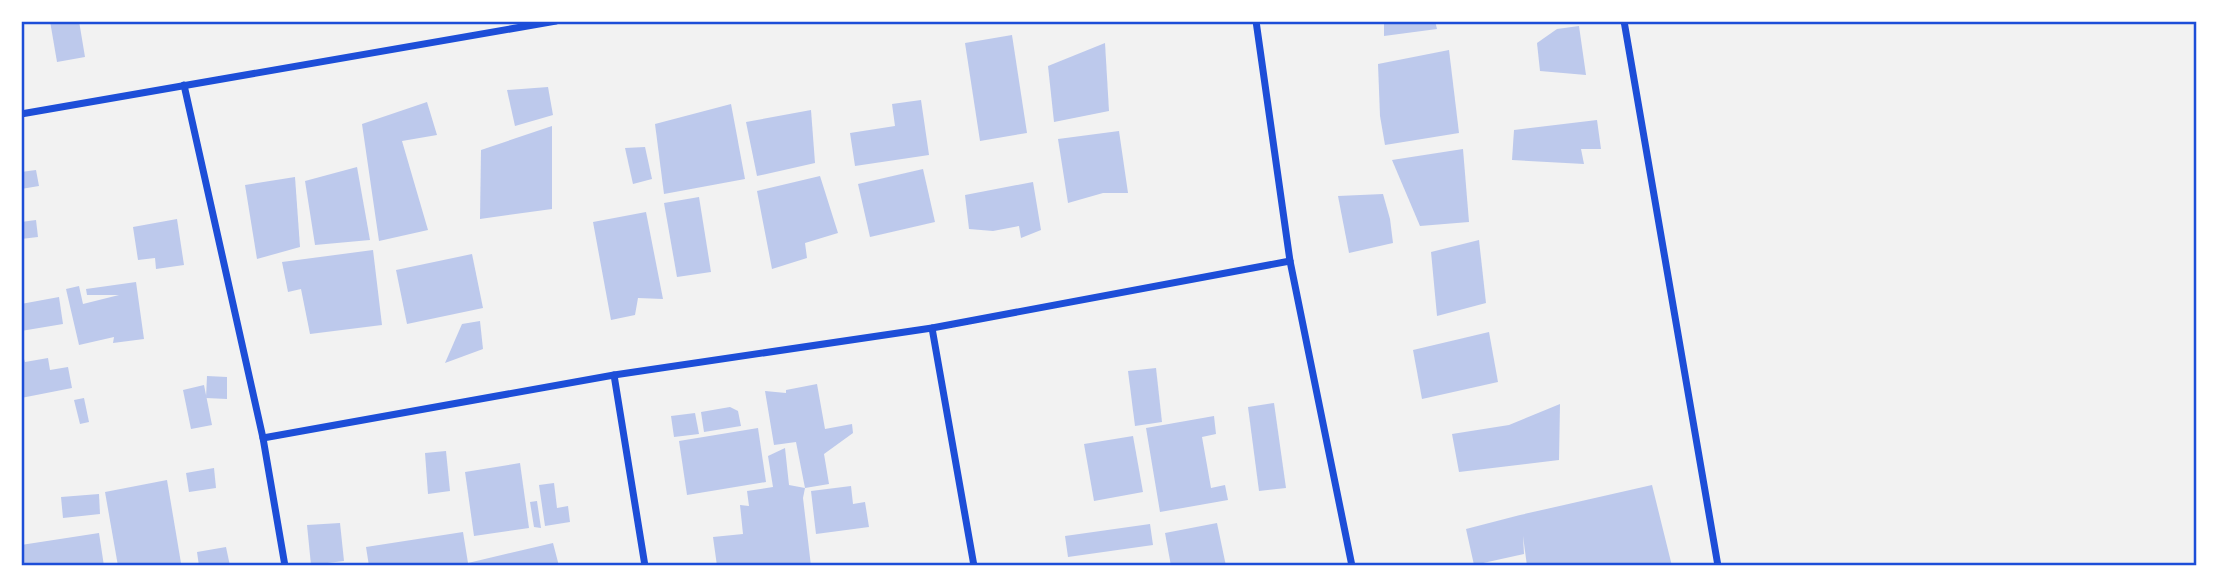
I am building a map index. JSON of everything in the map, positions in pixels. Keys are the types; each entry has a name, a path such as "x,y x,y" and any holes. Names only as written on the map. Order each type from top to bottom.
{"street":[{"path":"21,114 556,21"},
{"path":"1256,21 1290,261 1352,566"},
{"path":"1624,21 1718,566"},
{"path":"184,85 263,438 285,566"},
{"path":"263,438 614,375 932,328 1290,261"},
{"path":"932,328 974,566"},
{"path":"614,375 645,566"}],"building":[{"path":"50,21 79,21 85,57 57,62"},
{"path":"1384,21 1435,21 1437,29 1384,36"},
{"path":"1579,26 1586,75 1540,71 1537,43 1557,29"},
{"path":"1012,35 1027,133 980,141 965,43"},
{"path":"1105,43 1109,111 1054,122 1048,66"},
{"path":"1449,50 1459,133 1385,145 1380,116 1378,64"},
{"path":"548,87 553,115 515,126 507,90"},
{"path":"921,100 929,155 855,166 850,133 895,126 892,104"},
{"path":"427,102 437,135 402,141 428,230 379,241 362,124"},
{"path":"731,104 745,179 664,194 655,124"},
{"path":"811,110 815,163 757,176 746,122"},
{"path":"1597,120 1601,149 1581,149 1584,164 1512,160 1514,130"},
{"path":"552,126 552,209 480,219 481,150"},
{"path":"1119,131 1128,193 1103,193 1068,203 1058,139"},
{"path":"645,147 652,179 633,184 625,148"},
{"path":"1463,149 1469,222 1420,226 1392,160"},
{"path":"357,167 370,240 315,245 305,181"},
{"path":"923,169 935,222 870,237 858,184"},
{"path":"36,170 39,186 21,189 21,172"},
{"path":"820,176 838,233 805,243 807,258 772,269 757,191"},
{"path":"295,177 300,247 257,259 245,185"},
{"path":"1033,182 1041,230 1021,238 1019,226 993,231 969,229 965,195"},
{"path":"1383,194 1393,243 1349,253 1338,196"},
{"path":"699,197 711,272 677,277 664,203"},
{"path":"646,212 663,299 638,298 635,315 611,320 593,222"},
{"path":"177,219 184,265 156,269 155,258 138,260 133,227"},
{"path":"36,220 38,237 21,239 21,222"},
{"path":"1479,240 1486,303 1437,316 1431,252"},
{"path":"373,250 382,325 310,334 301,289 288,292 282,262"},
{"path":"472,254 483,308 407,324 396,270"},
{"path":"136,282 144,339 113,343 114,337 79,345 66,289 79,286 83,304 119,295 87,295 86,289"},
{"path":"59,297 63,324 21,331 21,304"},
{"path":"480,321 483,349 445,363 462,324"},
{"path":"1489,332 1498,382 1422,399 1413,350"},
{"path":"21,350 25,362 48,358 50,370 68,367 72,388 21,398"},
{"path":"1156,368 1162,422 1135,426 1128,371"},
{"path":"207,376 227,377 227,399 206,398"},
{"path":"817,384 825,429 852,424 853,433 824,454 829,484 805,488 796,442 774,445 765,391 786,393 786,390"},
{"path":"204,385 212,425 191,429 183,390"},
{"path":"84,398 89,422 80,424 74,400"},
{"path":"1274,403 1286,488 1259,491 1248,407"},
{"path":"1560,404 1559,460 1459,472 1452,434 1509,425"},
{"path":"730,407 738,411 741,426 704,432 701,412"},
{"path":"695,413 699,434 674,437 671,416"},
{"path":"1214,416 1216,434 1202,437 1211,488 1225,485 1228,500 1160,512 1146,428"},
{"path":"758,428 766,482 687,495 679,441"},
{"path":"1133,436 1143,492 1094,501 1084,444"},
{"path":"785,448 789,485 805,488 803,498 811,566 717,566 713,537 743,534 740,505 749,506 747,491 773,487 768,456"},
{"path":"446,451 450,491 428,494 425,453"},
{"path":"520,463 529,528 474,536 465,472"},
{"path":"214,468 216,488 189,492 186,473"},
{"path":"167,480 181,563 118,566 105,492"},
{"path":"554,483 557,508 568,506 570,522 545,526 539,485"},
{"path":"1652,485 1672,566 1527,566 1523,536 1524,554 1474,565 1466,529"},
{"path":"851,486 853,504 865,502 869,527 816,534 811,491"},
{"path":"99,494 100,514 63,518 61,497"},
{"path":"537,501 541,528 534,527 530,502"},
{"path":"340,523 344,561 311,565 307,525"},
{"path":"1217,523 1226,566 1171,566 1165,533"},
{"path":"1150,524 1153,545 1068,557 1065,536"},
{"path":"463,532 468,563 553,543 559,566 369,566 366,547"},
{"path":"99,533 104,566 21,566 21,545"},
{"path":"226,547 230,566 199,566 197,552"}]}
